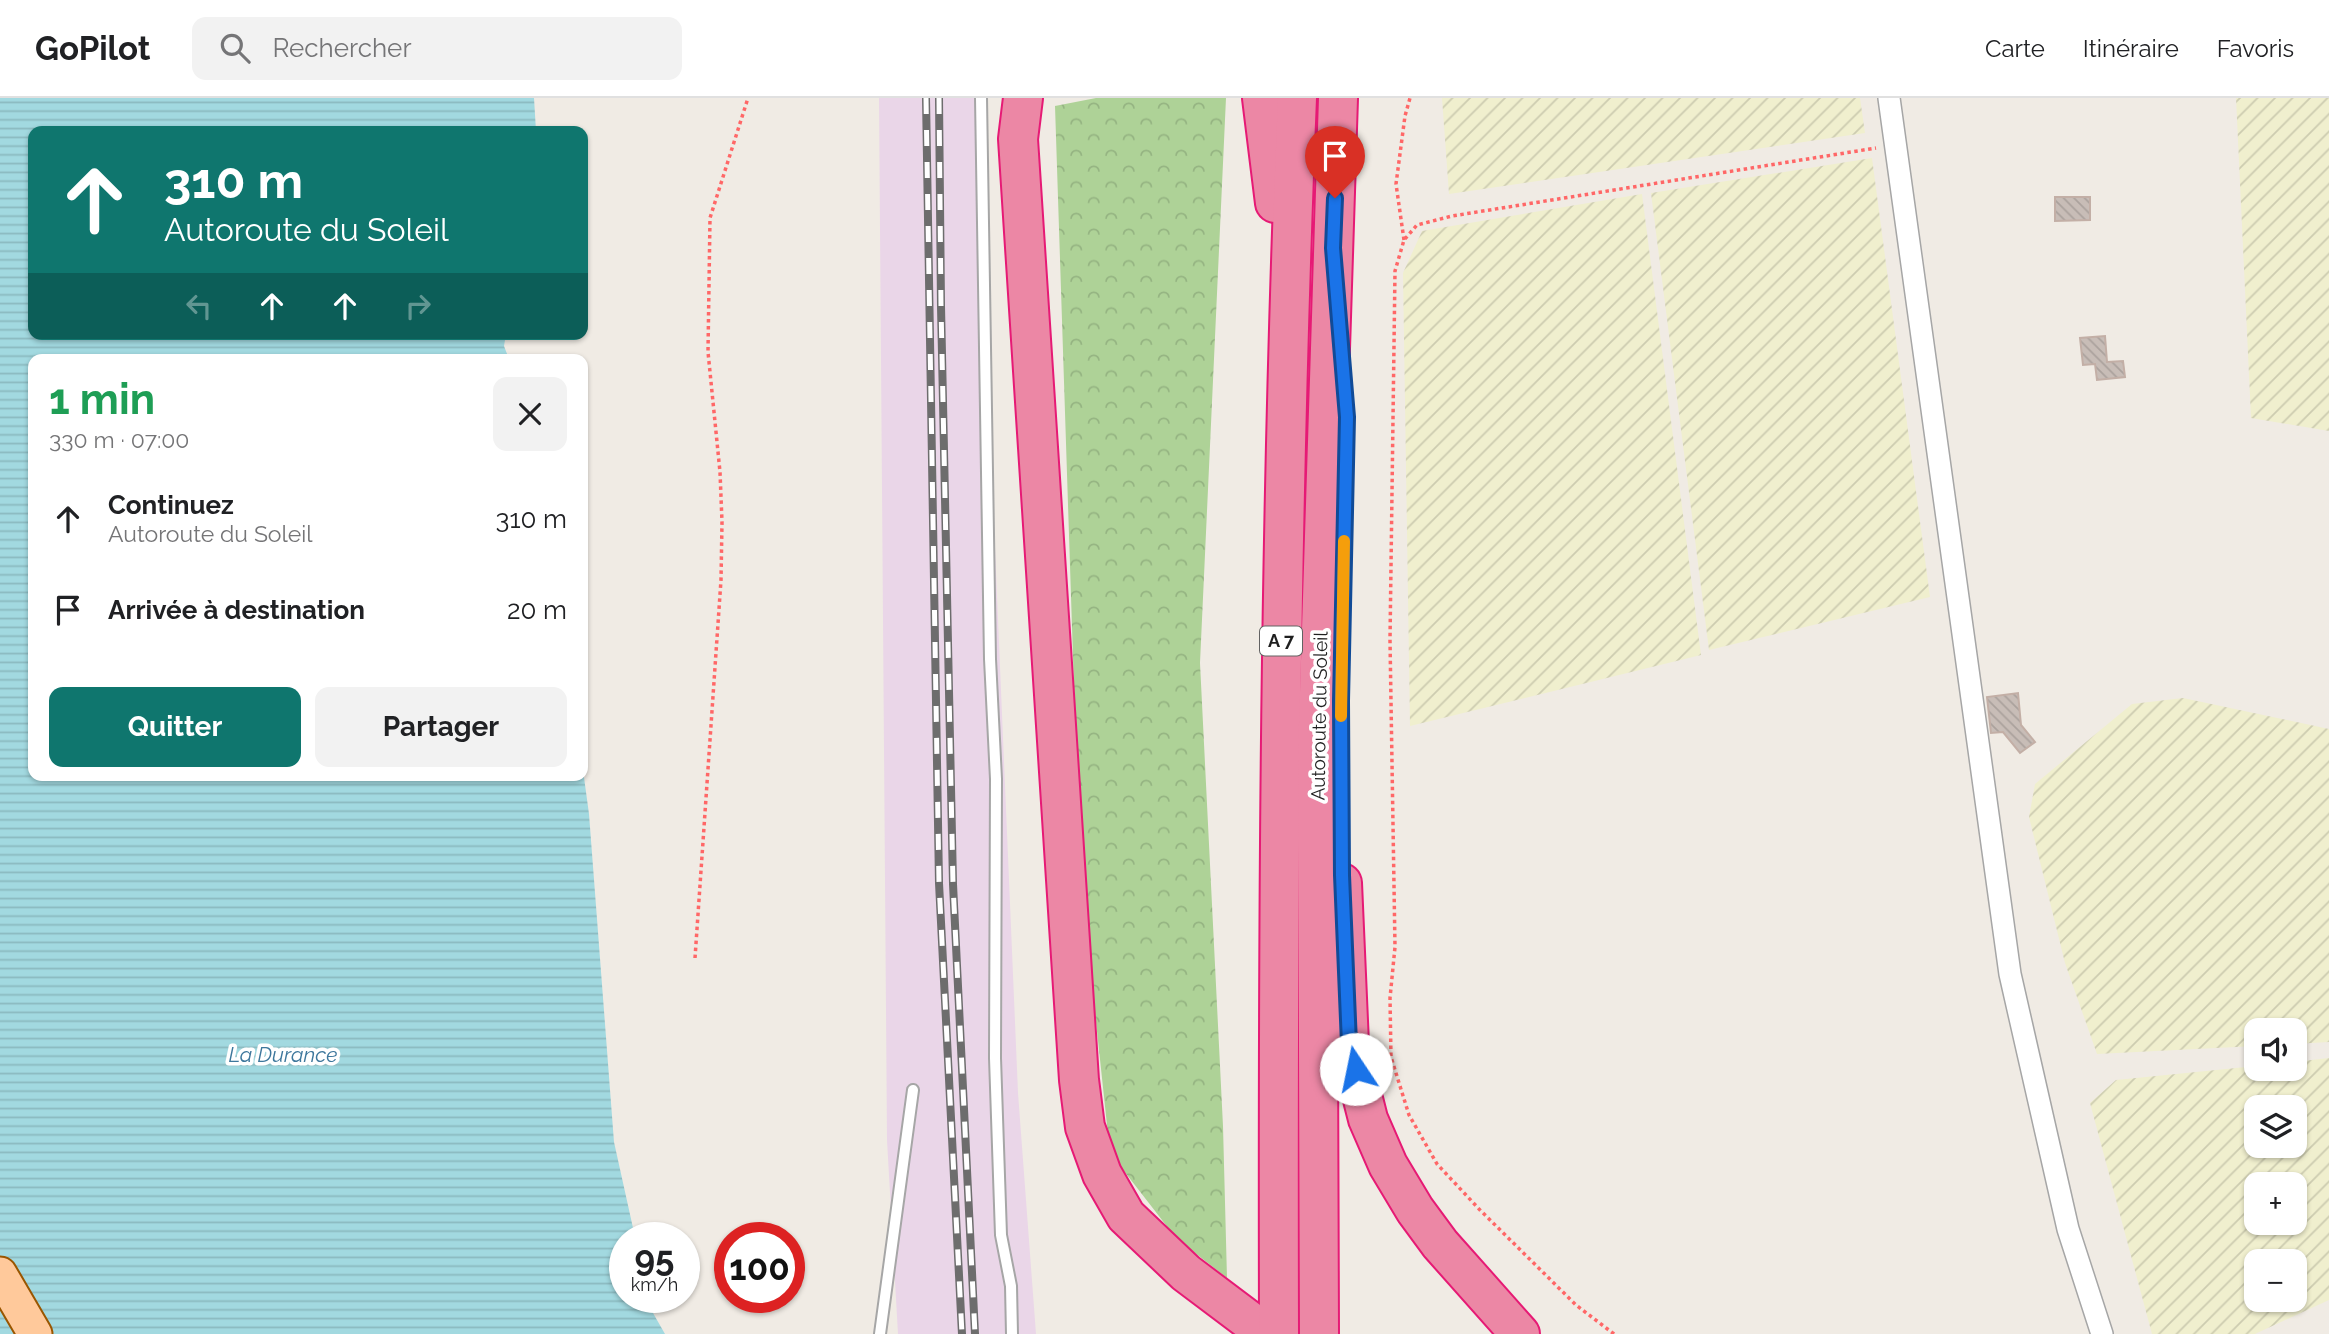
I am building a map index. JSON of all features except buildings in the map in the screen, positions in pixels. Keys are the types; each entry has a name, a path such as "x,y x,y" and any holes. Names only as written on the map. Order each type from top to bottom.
{"highway":[{"path":"1001,98 1062,1068 1073,1142 1089,1188 1114,1225 1144,1257 1220,1312 1267,1334"},
{"path":"1023,98 1018,139 1079,1080 1085,1127 1102,1174 1126,1216 1220,1312"},
{"path":"1262,98 1289,306"},
{"name":"Autoroute du Soleil","path":"1279,1334 1278,949 1281,663 1289,306 1297,98"},
{"name":"Autoroute du Soleil","path":"1319,1334 1317,755 1338,98"},
{"path":"1333,248 1347,417 1341,701 1342,875 1349,1044 1368,1119 1388,1165 1415,1210 1440,1244 1520,1334"}],"main road":[{"path":"0,1274 34,1334"}],"street":[{"path":"1889,98 2010,974 2068,1229 2102,1334"}],"lane":[{"path":"981,98 990,659 996,779 995,1058 1001,1235 1010,1286 1012,1334"},
{"path":"880,1334 914,1090"}],"path":[{"path":"695,958 721,580 720,472 708,352 710,218 748,98"},
{"path":"1410,98 1396,184 1404,240 1395,271 1390,640 1395,947 1390,999 1391,1057 1409,1115 1437,1164 1576,1306 1614,1334"},
{"path":"1404,240 1417,225 1452,216 1896,145"}],"shaded area":[{"path":"879,98 976,98 1018,1093 1036,1334 898,1334 887,1140"}],"green space":[{"path":"1096,98 1226,98 1200,663 1223,1126 1227,1278 1176,1238 1110,1153 1080,872 1055,106"},
{"path":"1442,98 1860,98 1865,133 1449,194"},
{"path":"2236,98 2329,98 2329,431 2251,418"},
{"path":"1872,158 1930,597 1709,650 1651,193"},
{"path":"1642,194 1701,655 1410,726 1403,273 1422,231"},
{"path":"2183,698 2329,729 2329,1042 2307,1043 2307,1018 2244,1018 2244,1047 2097,1054 2065,963 2029,817 2035,784 2132,704"},
{"path":"2329,1058 2329,1300 2307,1310 2307,1249 2244,1249 2244,1312 2303,1312 2255,1334 2152,1334 2090,1103 2116,1080 2244,1067 2244,1081 2307,1081 2307,1061"}],"water":[{"name":"La Durance","path":"0,98 534,98 536,126 28,126 28,340 505,340 507,354 28,354 28,781 584,781 614,1142 632,1222 609,1222 609,1313 653,1313 665,1334 0,1334"}],"railway":[{"path":"926,98 939,883 962,1334"},
{"path":"939,98 953,884 975,1334"}],"slow traffic":[{"path":"1341,716 1344,541"}],"route":[{"path":"1335,198 1333,248 1347,417 1341,701 1342,875 1349,1044 1356,1069"}]}
